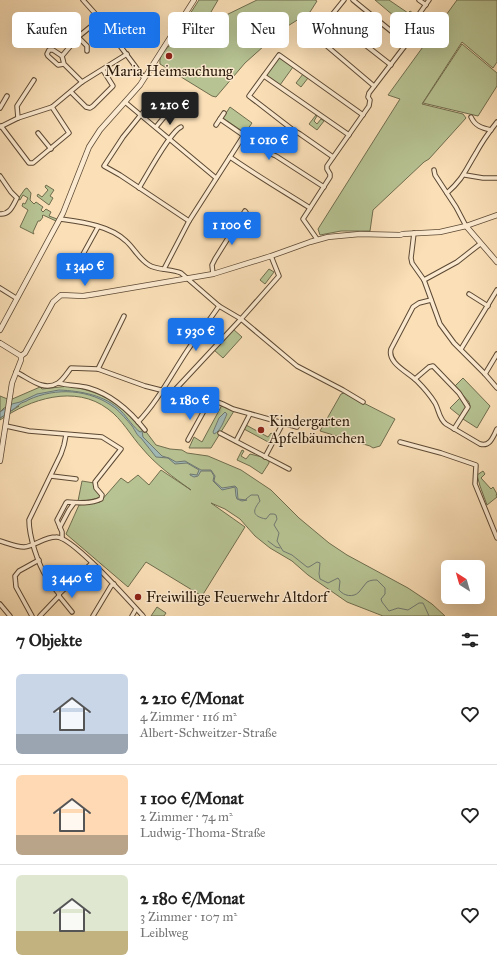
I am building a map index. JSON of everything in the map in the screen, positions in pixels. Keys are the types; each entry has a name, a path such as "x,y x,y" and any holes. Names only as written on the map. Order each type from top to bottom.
{"street":[{"path":"83,0 94,12"},
{"path":"0,330 60,219 88,147 100,130 144,78 194,0"},
{"path":"334,12 344,0"},
{"path":"353,0 390,30"},
{"path":"419,0 426,4"},
{"path":"420,12 429,0"},
{"path":"81,35 89,28"},
{"path":"81,40 86,46 86,51"},
{"path":"62,56 69,48"},
{"path":"122,48 144,78"},
{"path":"329,48 374,86"},
{"path":"369,48 391,65"},
{"path":"316,239 303,220 330,176 327,168 370,104 368,95 404,48"},
{"path":"64,64 60,65 48,56 47,54 51,49 62,56 64,64 82,82"},
{"path":"52,107 69,133 33,163 29,163 0,127 18,118 52,107 82,82 127,54"},
{"path":"333,158 293,130 249,96 279,55 363,114"},
{"path":"71,92 86,107 90,108 93,106 113,86 103,70"},
{"path":"264,76 349,135"},
{"path":"18,118 18,106 34,80"},
{"path":"0,108 7,96"},
{"path":"156,96 124,137 104,166 189,221"},
{"path":"125,102 216,178"},
{"path":"156,127 169,111"},
{"path":"216,125 224,113"},
{"path":"471,117 473,122 481,128 491,130"},
{"path":"220,119 324,187"},
{"path":"447,193 464,175 477,151 497,122"},
{"path":"139,188 170,139 178,128 181,127"},
{"path":"38,133 50,149"},
{"path":"164,269 189,221 244,136"},
{"path":"230,157 310,208"},
{"path":"434,170 435,175 466,226 497,262"},
{"path":"464,175 483,178 497,178"},
{"path":"0,176 17,198 9,212 0,214"},
{"path":"213,274 212,265 215,259 245,211 247,214"},
{"path":"0,460 12,384 21,360 21,356 25,353 53,302 61,295 83,296 213,274 271,256 316,239 335,235 400,235 440,232 466,226 497,215"},
{"path":"60,219 81,222 113,232 126,240 138,255 150,266 181,273 220,306 241,319 297,366 363,402"},
{"path":"82,256 98,227"},
{"path":"414,234 411,258 412,263 424,280 430,300 444,329 454,342 497,388"},
{"path":"424,280 457,262 480,244"},
{"path":"172,393 279,276 271,256"},
{"path":"0,288 16,298"},
{"path":"461,349 497,290"},
{"path":"470,294 488,306"},
{"path":"430,300 419,303 413,307 390,352 390,356 394,362 415,379 434,402 442,420 454,429 480,444 486,445 497,429"},
{"path":"138,422 163,391 187,350 220,306"},
{"path":"98,369 124,316"},
{"path":"0,343 21,356"},
{"path":"485,374 497,354"},
{"path":"415,379 429,367 433,366 459,393 468,407 454,429"},
{"path":"59,382 71,368 98,369 163,391 204,401 208,400 224,404 233,409 297,427"},
{"path":"16,372 41,385 59,382 102,392 118,402 145,430"},
{"path":"188,440 205,409 206,404 204,401"},
{"path":"236,441 250,414"},
{"path":"266,457 283,423"},
{"path":"6,426 29,431 102,437 121,449 96,482 96,487 101,493 102,497 96,501 66,503 57,520 62,532 62,538"},
{"path":"220,433 289,470"},
{"path":"66,435 64,445 51,476 29,520 29,531 46,577 72,612"},
{"path":"400,442 476,464 475,484 497,538"},
{"path":"51,476 76,479"},
{"path":"0,541 24,547 48,538 57,536 62,538 71,544 114,584 143,616"},
{"path":"32,616 16,588 15,576 19,571 39,560"},
{"path":"40,616 92,563"},
{"path":"93,616 111,586 114,584"},
{"path":"0,604 10,616"},
{"path":"132,616 136,609"}],"green space":[{"path":"199,0 218,0 211,12 191,12"},
{"path":"257,0 317,1 310,12 297,12 297,20 289,25 289,12 237,12 237,48 262,48 245,63 216,97 160,64 163,54 168,47 229,48 229,14"},
{"path":"375,0 389,0 407,12 390,13"},
{"path":"457,0 497,0 497,62 493,68 462,42 422,104 463,114 466,118 429,159 373,210 370,231 341,231 320,235 318,229 400,99 388,95 422,48 449,48 448,12"},
{"path":"462,44 497,73 497,86 478,116 423,103"},
{"path":"279,57 293,67 280,85 266,75"},
{"path":"303,74 308,78 301,87 296,83"},
{"path":"230,107 252,123 245,133 223,118"},
{"path":"316,115 317,116 314,121 317,124 321,119 324,121 317,130 309,124"},
{"path":"46,185 54,190 50,196 53,198 49,205 37,196 38,194 42,197 48,190 45,187"},
{"path":"27,188 31,193 30,200 34,204 36,202 43,207 41,210 43,212 46,209 51,212 49,216 57,219 56,221 43,215 40,221 38,221 33,232 34,234 20,227 28,210 22,206 28,198 23,195 20,200 18,199"},
{"path":"269,269 274,272 265,284 260,280"},
{"path":"233,329 242,337 223,358 214,350"},
{"path":"463,378 490,406 477,428 463,419 470,406 469,402 455,386"},
{"path":"69,386 92,392 110,400 126,412 142,430 144,429 156,445 170,449 182,450 187,453 208,456 241,470 271,490 299,518 329,543 347,555 408,588 432,604 445,616 383,616 347,602 308,575 292,561 270,548 255,536 240,519 225,509 211,503 245,527 202,596 146,562 128,587 66,534 79,505 100,502 121,478 128,483 138,475 149,485 161,470 191,490 153,460 118,418 108,409 95,401 81,397 53,397 25,406 0,420 0,418 19,406 4,408 0,412 0,396 10,400 40,387 42,389"},
{"path":"344,393 395,419 380,446 373,448 320,431 341,394"},
{"path":"460,398 466,407 460,416 450,408"},
{"path":"222,405 234,411 211,448 189,448 194,437 202,442"},
{"path":"246,425 268,437 271,433 274,435 270,443 244,429"},
{"path":"242,450 244,451 241,456 246,459 250,454 269,460 269,463 262,474 237,460"},
{"path":"483,471 485,474 481,478 491,489 493,487 497,494 497,497 487,505 477,475"},
{"path":"82,481 94,483 101,497 89,501 78,501"},
{"path":"157,607 166,613 164,616 151,616"}],"water":[{"path":"59,390 76,391 108,401 121,411 140,432 142,431 143,437 162,456 169,458 176,462 185,461 201,470 211,470 215,476 214,481 222,488 235,486 237,488 238,499 247,500 242,501 237,499 235,487 222,490 213,481 214,476 211,471 201,471 198,476 194,477 190,474 197,475 199,470 187,463 175,464 168,458 156,457 132,426 115,408 95,397 73,392 50,393 22,403 0,418 0,412 12,404 37,394"},
{"path":"225,412 227,414 222,425 214,434 213,432 219,418"}],"waterway":[{"path":"246,499 251,495 258,495 260,501 255,512 261,518 266,519 270,514 276,515 277,519 274,525 279,533 277,541 283,551 292,555 307,567 317,562 320,563 320,579 328,583 338,578 340,581 339,590 346,595 351,596 357,594 367,582 377,580 385,588 385,594 381,599 389,611 398,608 408,610 419,603 423,603 429,616"},
{"path":"268,541 280,548"}],"place":[{"name":"Maria Heimsuchung","path":"169,56"},
{"name":"Kindergarten Apfelbäumchen","path":"261,430"},
{"name":"Freiwillige Feuerwehr Altdorf","path":"138,597"}]}
